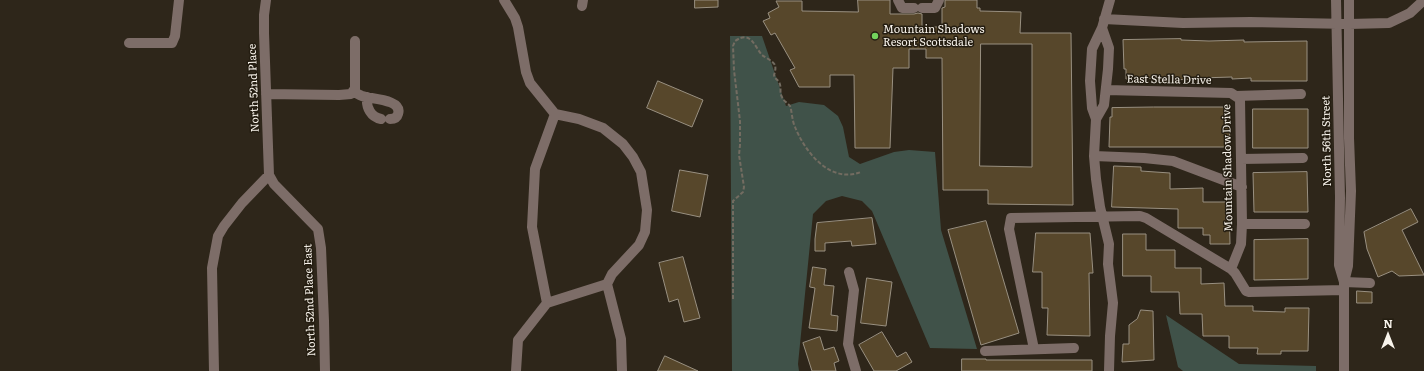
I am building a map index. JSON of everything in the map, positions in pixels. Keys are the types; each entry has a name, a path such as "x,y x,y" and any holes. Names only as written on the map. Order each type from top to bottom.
{"street":[{"path":"129,43 172,43 175,36 179,0"},
{"name":"North 52nd Place","path":"266,0 264,15 269,175"},
{"path":"504,0 515,18 518,27 526,72 530,82 555,114 579,119 603,128 623,144 633,157 641,172 647,210 644,232 639,245 612,274 607,284 621,339 622,371"},
{"path":"898,0 902,8 935,8 939,0"},
{"path":"1109,371 1113,303 1108,264 1109,244 1100,207 1094,156 1096,119 1092,108 1090,81 1092,49 1103,24 1110,0"},
{"name":"North 56th Street","path":"1336,0 1340,187 1339,265 1344,286"},
{"name":"North 56th Street","path":"1344,371 1344,286 1348,266 1351,207 1349,138 1349,0"},
{"path":"1103,24 1250,22 1337,24 1389,23 1410,13 1424,0"},
{"path":"1096,119 1104,105 1106,90 1109,48 1103,24"},
{"path":"266,94 352,94 355,89 355,41"},
{"name":"East Stella Drive","path":"1106,90 1234,94 1301,94"},
{"path":"353,92 361,96 367,97 388,102 396,106 398,111 397,116 395,118 386,119 374,117 369,111 367,97"},
{"name":"Mountain Shadow Drive","path":"1231,269 1241,244 1242,224 1240,99 1234,94"},
{"path":"547,303 532,227 536,169 555,114"},
{"path":"1094,156 1173,161 1242,187"},
{"path":"1241,159 1303,158"},
{"path":"214,371 212,268 218,236 242,203 269,175"},
{"name":"North 52nd Place East","path":"269,175 274,184 318,229 321,248 325,371"},
{"path":"1034,349 1009,229 1011,218 1140,216 1146,218 1231,269 1235,272 1246,291 1249,292 1370,283"},
{"path":"1242,224 1305,224"},
{"path":"849,272 854,290 848,344 856,371"},
{"path":"516,371 518,340 547,303 607,284"},
{"path":"985,351 1074,348"}],"path":[{"path":"733,299 733,201 742,192 744,187 739,156 740,120 734,70 733,46 735,41 742,38 750,39 761,54 774,64 774,75 780,83 782,99 789,105 795,128 802,141 816,160 828,169 840,174 854,175 861,172"}],"green space":[{"path":"730,36 762,36 786,106 799,102 824,105 838,116 843,127 849,157 860,164 894,152 909,150 935,152 941,230 977,349 930,348 872,211 862,201 842,196 826,201 813,214 798,364 799,371 732,371"},
{"path":"1166,315 1239,364 1316,366 1316,371 1183,371 1178,367"}],"building":[{"path":"695,0 718,0 718,7 695,8"},
{"path":"858,0 890,0 890,14 922,14 922,27 942,27 942,8 945,7 945,0 977,0 977,8 980,8 980,11 1021,12 1020,33 1071,33 1073,205 988,204 988,190 943,190 942,58 926,58 926,49 909,49 909,68 893,68 890,148 855,148 854,75 830,75 830,87 799,87 790,70 795,68 775,33 771,35 763,21 770,18 768,13 779,7 776,1 802,1 802,11 858,12","holes":["981,44 1032,44 1032,167 980,166"]},
{"path":"1181,39 1209,41 1244,40 1244,42 1307,41 1307,81 1251,81 1251,78 1232,79 1232,77 1167,80 1167,78 1126,79 1126,69 1124,69 1123,40"},
{"path":"658,81 703,100 692,127 647,108"},
{"path":"1227,107 1227,113 1229,113 1230,147 1109,147 1110,117 1112,117 1112,108"},
{"path":"1253,109 1308,109 1308,148 1253,148"},
{"path":"1114,166 1141,167 1141,171 1170,173 1170,189 1203,188 1203,202 1229,202 1230,244 1210,244 1210,235 1203,235 1203,228 1178,228 1178,209 1112,207"},
{"path":"680,170 708,175 700,217 672,211"},
{"path":"1307,172 1308,212 1254,212 1253,173"},
{"path":"1411,209 1418,222 1402,230 1424,275 1399,276 1392,271 1378,277 1367,249 1364,232"},
{"path":"872,218 876,244 852,246 851,241 825,243 825,251 815,251 817,223"},
{"path":"986,221 1019,333 981,345 948,230"},
{"path":"1036,233 1090,233 1093,273 1089,273 1090,336 1047,335 1048,308 1042,308 1042,272 1033,272"},
{"path":"1123,234 1146,234 1146,250 1175,250 1175,268 1201,268 1201,284 1224,283 1225,306 1253,306 1253,311 1285,312 1285,308 1309,308 1308,351 1281,351 1281,354 1257,354 1258,348 1229,348 1229,336 1203,336 1202,314 1180,314 1179,292 1151,292 1151,276 1123,276"},
{"path":"1308,239 1308,279 1254,280 1254,240"},
{"path":"683,257 700,318 684,322 678,299 669,302 659,263"},
{"path":"813,267 826,269 824,285 834,286 831,315 838,316 837,331 809,328 815,288 810,287"},
{"path":"867,278 892,282 886,326 861,323"},
{"path":"1357,291 1372,292 1372,303 1357,303"},
{"path":"1141,310 1153,311 1154,360 1122,362 1123,344 1129,344 1129,325 1137,319"},
{"path":"882,332 897,357 906,352 912,362 896,371 874,371 859,345"},
{"path":"820,337 824,350 834,347 839,361 834,363 836,371 812,371 803,343"},
{"path":"665,356 698,371 658,371"},
{"path":"962,359 1092,360 1092,371 962,371"}],"place":[{"name":"Mountain Shadows Resort Scottsdale","path":"875,36"}]}
